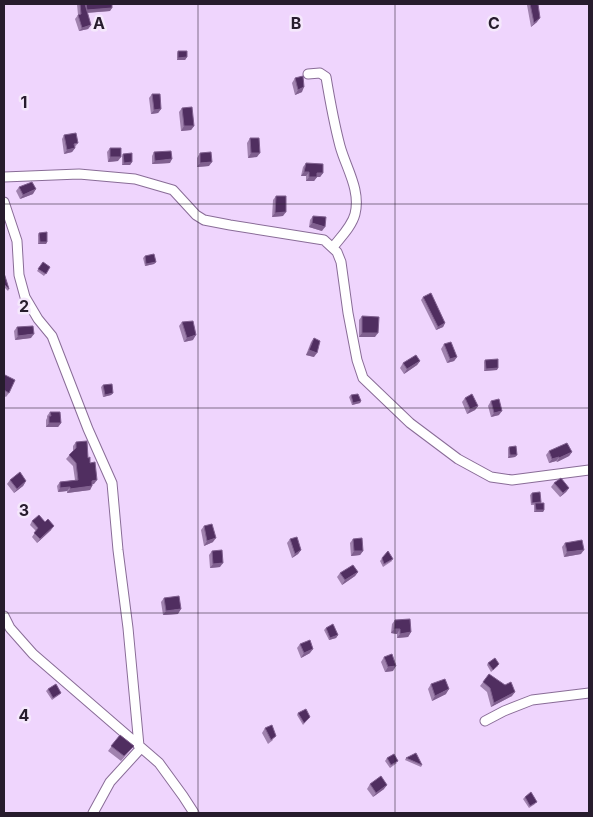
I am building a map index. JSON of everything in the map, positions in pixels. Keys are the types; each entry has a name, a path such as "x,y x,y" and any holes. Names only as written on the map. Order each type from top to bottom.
{"street":[{"path":"308,74 320,74 326,77 341,150 355,190 355,213 352,221 333,247"},
{"path":"4,178 79,174 114,176 143,181 174,190 204,220 324,240 337,252 341,262 348,313 357,360 363,378 410,424 458,459 491,477 512,480 589,470"},
{"path":"4,202 17,241 19,275 25,298 38,320 52,336 88,429 112,483 140,747 110,782 93,813"},
{"path":"4,616 14,632 33,654 159,763 184,796 194,813"},
{"path":"485,721 532,700 589,693"}],"building":[{"path":"80,4 85,4 91,25 82,28 78,15 81,14"},
{"path":"86,4 112,4 112,8 87,10"},
{"path":"530,4 538,4 540,18 534,23"},
{"path":"178,51 187,51 187,57 178,58"},
{"path":"303,76 304,87 298,90 295,78"},
{"path":"152,94 160,94 161,109 154,110"},
{"path":"192,107 194,126 184,126 182,108"},
{"path":"76,133 78,143 74,144 75,148 67,150 64,135"},
{"path":"250,138 259,138 260,153 251,153"},
{"path":"110,148 121,148 121,157 110,157"},
{"path":"171,151 172,159 155,161 154,152"},
{"path":"211,152 212,162 200,163 200,153"},
{"path":"132,153 132,162 124,163 123,154"},
{"path":"306,163 323,164 323,173 317,173 317,177 309,177 309,172 304,172"},
{"path":"32,182 36,189 23,195 19,187"},
{"path":"276,196 286,196 286,212 275,213"},
{"path":"313,216 326,217 325,227 312,223"},
{"path":"47,232 47,242 40,242 39,233"},
{"path":"154,254 156,262 146,264 145,256"},
{"path":"43,262 50,267 46,274 38,269"},
{"path":"4,273 9,289 4,284"},
{"path":"431,293 445,323 438,327 423,297"},
{"path":"362,316 379,317 378,333 362,333"},
{"path":"193,321 196,335 187,338 182,322"},
{"path":"33,326 34,334 18,336 17,327"},
{"path":"314,338 320,341 317,353 309,350"},
{"path":"451,342 457,357 450,359 444,344"},
{"path":"416,355 420,361 407,369 403,363"},
{"path":"498,359 498,368 486,369 485,360"},
{"path":"5,375 15,380 9,393 4,390"},
{"path":"112,384 113,393 105,395 103,385"},
{"path":"358,394 361,401 353,403 351,395"},
{"path":"472,394 478,406 470,409 465,398"},
{"path":"499,399 502,411 494,413 491,401"},
{"path":"50,412 60,412 61,423 49,423"},
{"path":"87,441 88,458 90,457 90,463 95,462 97,480 92,481 92,486 70,489 70,487 60,488 60,482 78,480 76,463 69,455 76,448 76,442"},
{"path":"567,443 572,452 552,459 549,451"},
{"path":"516,446 517,455 510,455 509,447"},
{"path":"20,472 26,481 17,489 10,480"},
{"path":"561,478 569,488 563,493 554,483"},
{"path":"540,492 541,502 532,503 532,493"},
{"path":"535,503 544,503 544,510 536,510"},
{"path":"39,515 45,522 48,519 54,526 40,539 34,533 38,528 32,521"},
{"path":"212,524 216,538 207,541 204,526"},
{"path":"297,537 301,550 295,554 290,539"},
{"path":"362,538 363,551 354,551 353,539"},
{"path":"582,540 584,550 567,552 565,543"},
{"path":"222,550 223,563 213,564 212,551"},
{"path":"388,551 393,559 384,564 382,558"},
{"path":"353,565 358,572 345,580 340,573"},
{"path":"179,596 181,609 166,611 164,598"},
{"path":"410,619 411,632 400,634 400,629 394,629 395,620"},
{"path":"333,624 338,635 330,638 326,628"},
{"path":"310,640 313,649 304,653 300,644"},
{"path":"392,654 396,666 388,667 384,657"},
{"path":"495,658 499,664 493,670 488,663"},
{"path":"489,674 505,685 511,682 515,692 494,703 490,688 483,682"},
{"path":"445,679 449,689 435,696 431,684"},
{"path":"56,684 61,693 53,698 48,689"},
{"path":"306,709 310,717 304,723 298,713"},
{"path":"272,725 276,736 271,740 265,728"},
{"path":"120,735 134,746 124,756 111,746"},
{"path":"416,753 422,765 406,758"},
{"path":"394,754 398,761 391,765 387,758"},
{"path":"381,776 387,785 376,793 370,784"},
{"path":"531,792 537,802 530,806 525,797"}]}
